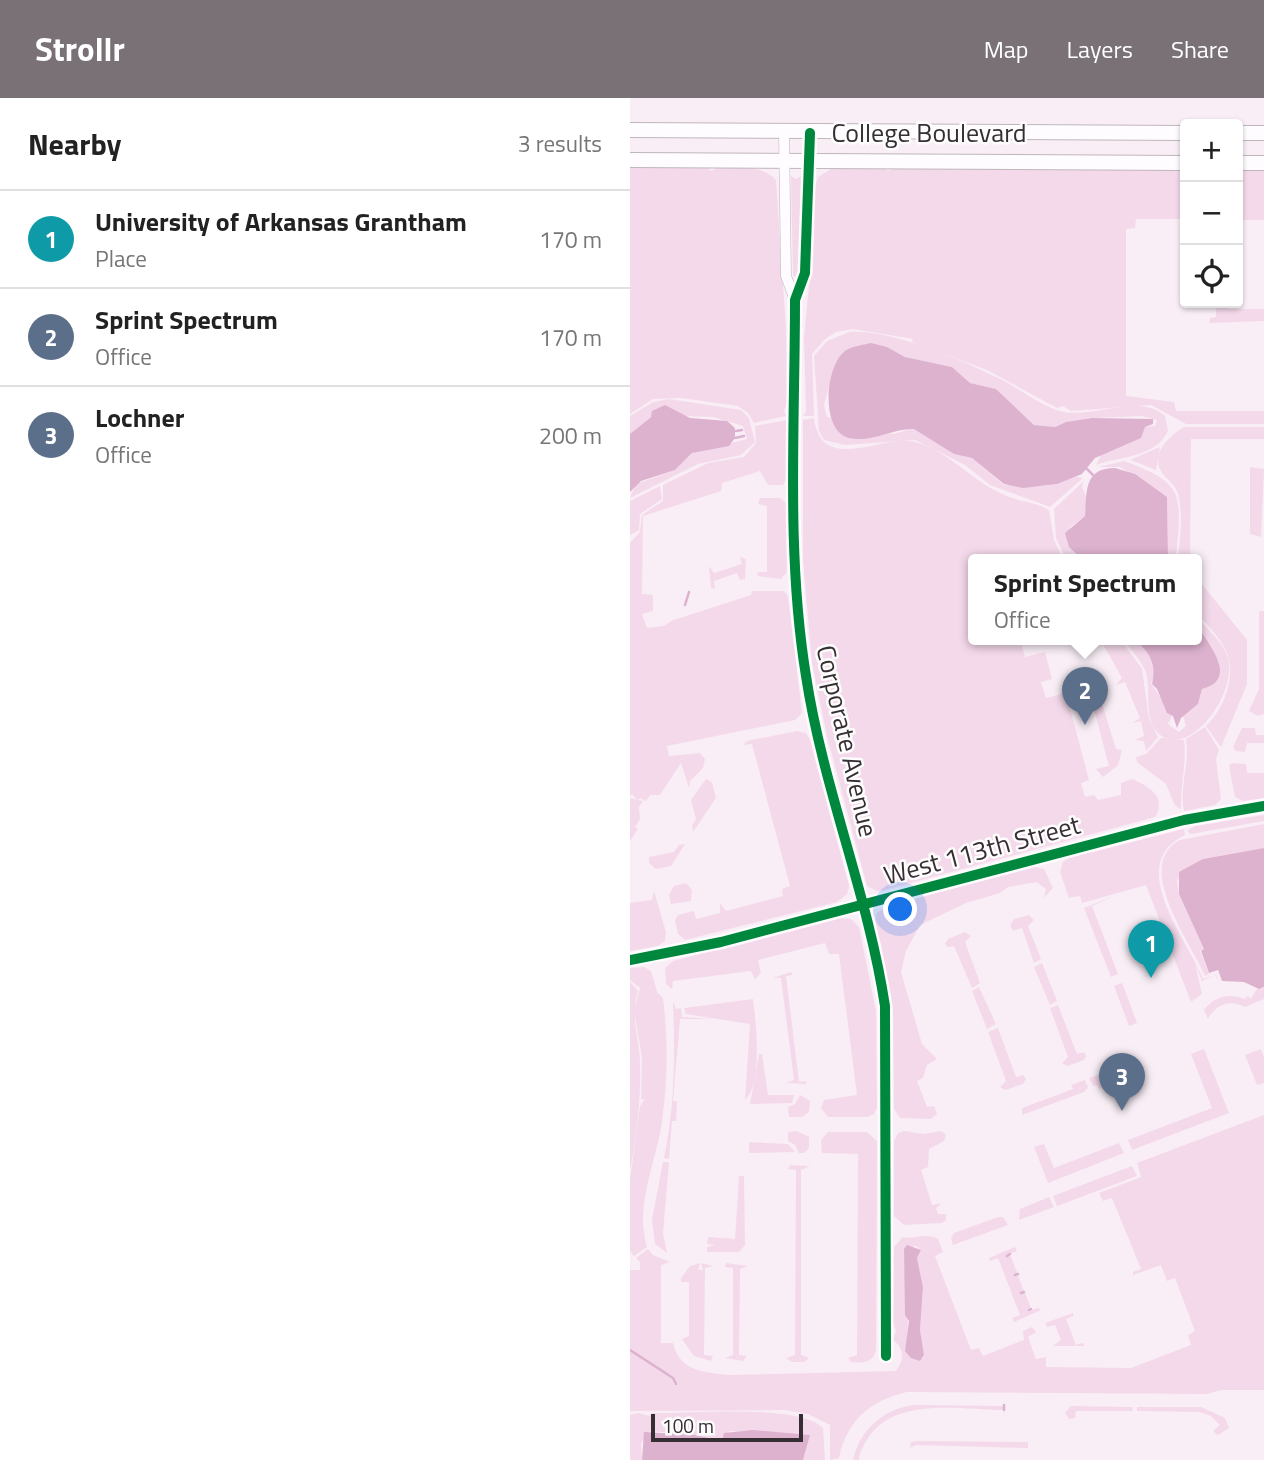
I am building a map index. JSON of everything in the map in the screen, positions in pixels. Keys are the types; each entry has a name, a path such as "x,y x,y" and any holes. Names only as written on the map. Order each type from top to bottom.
{"main road":[{"name":"College Boulevard","path":"630,130 784,133 1180,133"},
{"path":"1243,133 1264,133"},
{"name":"College Boulevard","path":"630,160 1180,163"},
{"path":"1243,163 1264,163"}],"street":[{"name":"Corporate Avenue","path":"784,133 786,276 795,300"},
{"name":"Corporate Avenue","path":"810,133 805,273 795,300 795,505 800,631 815,721 881,981 886,1022 886,1356"},
{"name":"West 113th Street","path":"630,960 721,942 1184,820 1264,806"}],"shaded area":[{"path":"726,166 744,166 762,171 776,180 786,329 786,416 754,423 748,413 738,406 681,398 653,399 630,414 630,168 708,168 711,171"},
{"path":"833,168 885,168 888,171 895,168 1180,170 1180,219 1136,219 1135,228 1126,229 1126,396 1174,402 1176,411 1264,411 1264,424 1186,424 1151,405 1071,411 1063,406 1057,408 987,370 912,342 913,339 853,329 836,332 824,340 812,354 814,416 803,416 806,411 804,338 813,244 814,190 818,177"},
{"path":"1243,170 1264,170 1264,220 1243,220"},
{"path":"791,176 802,178 802,239 797,278 793,275"},
{"path":"1216,308 1264,309 1264,321 1209,323 1210,318 1216,317"},
{"path":"849,332 885,335 945,354 1060,411 1086,412 1129,406 1154,409 1165,416 1168,431 1162,440 1146,451 1096,465 1101,455 1145,427 1155,426 1157,420 1142,416 1092,418 1066,422 1055,427 1034,425 996,389 970,383 952,367 905,357 887,347 836,362 824,405 827,417 833,418 836,426 894,434 914,428 954,454 972,458 1004,485 1042,486 1057,484 1072,476 1083,478 1050,507 990,485 965,465 915,440 845,445 824,440 819,431 814,356 827,341"},
{"path":"871,343 887,347 905,357 952,367 970,383 996,389 1034,425 1055,427 1066,422 1092,418 1153,419 1153,424 1145,427 1141,438 1095,458 1082,474 1057,484 1023,488 1004,484 972,458 954,454 914,429 858,439 840,433 833,424 830,411 833,370 845,351"},
{"path":"669,399 741,410 749,418 755,442 741,455 698,464 630,498 636,484 675,470 692,453 747,439 743,426 713,417 682,416 665,405 630,434 630,416 653,402"},
{"path":"665,405 690,418 727,421 735,428 735,438 729,446 692,453 675,470 641,481 630,492 630,434 651,417 652,411"},
{"path":"814,418 819,435 828,445 841,449 902,441 915,442 940,453 995,490 1049,510 1054,540 1061,554 968,554 968,645 1022,645 1025,657 1045,652 1052,679 1041,682 1046,698 1066,693 1089,780 1081,783 1085,797 1094,795 1098,800 1121,795 1121,783 1132,779 1150,789 1158,798 1155,817 884,890 877,891 867,886 827,736 812,663 803,560 803,420"},
{"path":"787,420 786,479 783,485 768,485 760,471 722,483 721,491 643,516 642,594 653,595 653,611 642,614 647,628 664,626 671,621 751,595 752,591 784,591 788,596 802,713 795,720 667,746 669,756 700,753 705,759 703,768 690,781 689,788 681,763 660,795 650,795 646,801 640,798 638,800 632,794 630,796 630,543 640,532 642,515 663,501 663,485 708,463 744,457 756,443 755,426"},
{"path":"1184,427 1264,427 1264,439 1191,439 1190,554 1178,554 1181,521 1178,493 1158,465 1160,451 1173,434"},
{"path":"1160,447 1156,470 1131,460 1132,459"},
{"path":"1124,461 1145,469 1169,485 1178,506 1176,554 1168,554 1167,497 1120,467 1098,467"},
{"path":"1250,467 1264,469 1261,537 1250,534"},
{"path":"1115,468 1135,474 1167,497 1168,554 1077,554 1069,547 1065,533 1085,516 1089,483 1097,472"},
{"path":"1084,481 1082,487 1087,499 1085,516 1070,527 1070,541 1076,554 1064,554 1056,538 1054,509"},
{"path":"660,486 662,499 640,514 639,530 630,535 630,501"},
{"path":"760,498 780,498 786,503 787,572 781,579 757,576 758,572 767,572 767,506 758,504"},
{"path":"740,557 746,559 745,579 740,580 737,573 714,581 715,589 711,588 709,566 714,573 742,564"},
{"path":"1202,584 1247,640 1247,684 1221,747 1206,726 1225,698 1230,664 1224,646 1202,619"},
{"path":"1259,611 1264,611 1264,714 1258,716 1249,711 1259,689"},
{"path":"1202,622 1227,655 1229,670 1226,686 1209,719 1183,738 1169,739 1157,732 1153,726 1145,670 1128,645 1140,645 1151,658 1154,677 1151,683 1172,716 1168,724 1179,732 1186,726 1183,716 1198,704 1202,689 1219,663 1202,634"},
{"path":"1202,633 1218,660 1219,677 1213,684 1202,689 1198,704 1181,718 1177,728 1173,716 1167,713 1157,689 1152,684 1153,665 1140,645 1202,645"},
{"path":"1103,645 1124,645 1142,669 1149,719 1158,737 1146,751 1144,741 1135,740 1144,736 1141,721 1132,723 1140,718 1125,682 1116,685 1122,678"},
{"path":"1086,672 1093,674 1103,691 1099,694 1116,749 1122,750 1118,765 1103,777 1096,769 1109,766 1088,687 1074,690 1070,677"},
{"path":"1205,727 1219,750 1216,759 1221,799 1215,805 1184,811 1186,739"},
{"path":"1242,728 1255,728 1256,735 1264,735 1264,743 1247,743 1245,752 1236,751 1233,747"},
{"path":"797,731 806,733 810,740 849,886 847,894 837,902 685,940 678,934 675,920 678,915 694,911 696,919 720,913 720,903 726,911 783,896 782,889 790,886 752,744 743,745 747,741"},
{"path":"1161,738 1184,740 1181,810 1174,804 1166,784 1137,762 1136,757 1146,754"},
{"path":"1232,763 1246,764 1247,773 1264,773 1264,798 1243,801 1235,797 1229,766"},
{"path":"706,779 712,782 716,798 693,832 692,826 696,819 691,800"},
{"path":"630,798 643,801 639,807 640,819 635,827 638,829 630,841"},
{"path":"1264,815 1264,821 1191,834 1187,831 1195,826"},
{"path":"1264,824 1264,848 1203,859 1177,880 1179,894 1204,949 1200,951 1209,974 1205,976 1163,886 1162,867 1167,852 1180,840"},
{"path":"1184,829 1185,835 1168,848 1160,864 1160,882 1174,923 1195,962 1203,979 1213,976 1202,981 1195,963 1202,994 1191,1002 1146,885 1082,903 1080,896 1069,898 1060,872 1063,862 1069,858"},
{"path":"685,844 671,866 656,869 649,863 649,857 674,852 679,845"},
{"path":"1264,848 1264,987 1259,989 1244,982 1222,981 1218,970 1209,973 1201,951 1204,949 1179,894 1179,872 1203,859"},
{"path":"1035,867 1044,869 1053,888 1044,898 1046,889 1037,882 1008,887 1000,893 966,903 920,925 906,951 901,972 922,1044 937,1059 927,1065 923,1078 917,1081 927,1107 934,1106 937,1114 931,1119 900,1118 894,1109 893,1010 875,922 877,913 887,906"},
{"path":"686,883 692,890 691,901 671,904 669,895 674,886"},
{"path":"654,891 666,932 665,941 658,946 630,951 630,903 652,900"},
{"path":"1116,895 1092,906 1118,974 1111,977 1084,908"},
{"path":"1029,915 1034,920 1028,926 1041,959 1034,963 1022,928 1013,931 1010,925 1014,919"},
{"path":"841,918 851,919 859,927 876,1011 877,1107 874,1114 867,1117 828,1117 821,1108 824,1100 857,1095 839,954 829,954 825,943 758,960 761,973 755,979 751,971 673,981 672,989 666,984 665,968 673,961"},
{"path":"965,932 971,936 965,942 980,983 972,988 954,946 948,947 945,944 948,939"},
{"path":"1042,963 1057,1001 1050,1005 1034,967"},
{"path":"644,967 651,971 657,992 663,998 666,1075 662,1121 643,1216 647,1247 634,1256 630,1251 630,1180 640,1106 645,1099 641,1099 642,1058 634,1010 640,988 630,980 630,968"},
{"path":"791,972 793,975 786,976 799,1082 806,1081 806,1084 786,1083 794,1080 781,978 773,978"},
{"path":"630,982 638,991 635,1018 640,1076 638,1117 630,1171"},
{"path":"1122,983 1137,1023 1129,1026 1114,986"},
{"path":"979,987 996,1024 987,1029 972,991"},
{"path":"1264,988 1264,999 1245,1007 1234,1003 1224,1004 1208,1019 1204,1010 1218,999 1233,996 1245,999 1247,996 1254,1000 1251,998 1257,989"},
{"path":"753,999 757,1037 756,1067 751,1092 745,1100 750,1024 686,1014 684,1008"},
{"path":"673,1001 676,1009 681,1008 682,1017 714,1019 680,1019 673,1101 677,1101 676,1121 672,1121 669,1159 664,1158 673,1080"},
{"path":"1058,1005 1077,1054 1084,1052 1086,1056 1084,1060 1068,1066 1062,1063 1068,1057 1050,1008"},
{"path":"998,1028 1016,1077 1023,1075 1026,1079 1023,1084 1005,1090 1000,1087 1006,1081 988,1032"},
{"path":"1204,1049 1229,1113 1132,1150 1128,1140 1212,1108 1191,1054"},
{"path":"1261,1049 1264,1057 1264,1083 1257,1085 1245,1055"},
{"path":"759,1054 762,1054 768,1095 794,1095 792,1103 750,1104"},
{"path":"1136,1070 1138,1075 1099,1089 1097,1085 1093,1086 1089,1078 1106,1072 1108,1076 1121,1071 1123,1075"},
{"path":"1085,1080 1088,1088 1084,1092 1022,1115 1022,1108 1073,1089 1071,1085"},
{"path":"800,1095 810,1101 809,1112 802,1117 789,1117 788,1107 795,1104"},
{"path":"1264,1115 1264,1390 1221,1390 1207,1394 907,1392 881,1401 861,1415 847,1434 839,1458 830,1460 830,1425 808,1414 785,1410 630,1411 630,1270 640,1270 640,1262 636,1258 648,1249 653,1255 670,1262 661,1265 661,1343 673,1343 676,1353 687,1365 711,1373 729,1375 896,1371 902,1355 900,1347 893,1340 896,1331 893,1323 894,1247 903,1237 929,1236 938,1239 943,1252 935,1256 971,1350 979,1348 983,1356 1024,1340 1023,1331 1032,1327 1036,1332 1028,1337 1036,1359 1046,1357 1046,1367 1131,1368 1191,1345 1188,1335 1195,1331 1175,1278 1167,1281 1161,1265 1133,1275 1133,1272 1141,1269 1112,1198 1103,1201 1099,1193 1141,1177 1137,1163","holes":["916,1246 921,1250 917,1258 923,1287 920,1330 924,1358 905,1351 908,1315 904,1249"]},
{"path":"797,1131 809,1137 809,1148 804,1153 799,1153 795,1145 788,1141 788,1132"},
{"path":"905,1131 923,1134 941,1131 946,1135 944,1141 929,1149 928,1167 921,1170 932,1205 942,1203 936,1208 938,1214 946,1214 946,1220 942,1223 904,1225 894,1216 894,1141 898,1133"},
{"path":"828,1132 867,1132 877,1141 876,1350 873,1358 863,1362 851,1362 848,1358 857,1355 858,1154 822,1153 821,1140"},
{"path":"749,1142 788,1144 795,1152 749,1153"},
{"path":"1119,1143 1124,1153 1048,1183 1034,1147 1044,1144 1054,1168"},
{"path":"663,1162 669,1162 663,1233 667,1253 655,1244 652,1220"},
{"path":"790,1165 810,1166 801,1170 801,1355 809,1358 804,1362 792,1362 786,1358 795,1355 796,1170 788,1169"},
{"path":"1132,1166 1137,1176 1057,1206 1053,1196"},
{"path":"739,1176 744,1176 745,1245 739,1252 707,1252 707,1247 715,1245 707,1244 708,1237 735,1239"},
{"path":"1049,1197 1054,1207 1019,1220 1020,1209"},
{"path":"1003,1217 1008,1225 953,1245 951,1238 954,1233"},
{"path":"907,1245 921,1250 917,1258 923,1287 920,1330 924,1355 920,1361 911,1358 905,1351 909,1321 905,1315 904,1249"},
{"path":"1015,1247 1017,1251 1006,1255 1010,1255 1017,1272 1015,1276 1018,1276 1024,1291 1021,1293 1025,1293 1031,1308 1029,1311 1038,1308 1041,1310 1014,1322 1012,1318 1020,1315 998,1258 990,1261 989,1258"},
{"path":"700,1263 698,1270 703,1270 701,1263 713,1266 705,1268 704,1355 713,1356 711,1361 694,1356 682,1339 689,1336 689,1282 681,1282 681,1278 690,1266"},
{"path":"726,1263 748,1266 740,1269 739,1355 747,1356 743,1361 725,1358 733,1355 733,1268 725,1267"},
{"path":"1073,1313 1073,1316 1066,1319 1076,1345 1083,1343 1085,1346 1053,1346 1061,1340 1055,1325 1047,1327 1045,1323"},
{"path":"917,1405 1003,1406 1003,1410 930,1408 895,1416 880,1425 866,1441 859,1460 853,1460 861,1439 876,1422 894,1410"},
{"path":"1071,1406 1132,1407 1133,1411 1076,1411 1075,1418 1069,1419 1065,1413"},
{"path":"1137,1407 1201,1407 1225,1418 1229,1428 1218,1435 1213,1431 1220,1425 1211,1416 1199,1412 1137,1411"},
{"path":"742,1412 792,1415 811,1420 823,1428 825,1460 803,1460 810,1435 729,1431 723,1441 695,1435 650,1431 641,1443 642,1460 630,1460 630,1415 638,1413 650,1416 652,1413"},
{"path":"753,1430 810,1435 803,1460 642,1460 644,1432 695,1435 722,1441 724,1433"},
{"path":"911,1442 1028,1442 1028,1448 916,1445 910,1448"}],"waterway":[{"path":"736,431 742,430"},
{"path":"735,438 744,436"},
{"path":"1087,469 1093,475"},
{"path":"685,605 689,592"},
{"path":"630,1350 673,1378 676,1384"},
{"path":"1004,1405 1004,1410"}],"cycle path":[{"path":"810,133 805,273 795,300 793,489 796,583 806,676 814,718 868,923 885,1006 886,1356"},
{"path":"630,960 721,942 1184,820 1264,806"}],"place":[{"name":"Sprint Spectrum","path":"1085,725"},
{"name":"University of Arkansas Grantham","path":"1151,978"},
{"name":"Lochner","path":"1122,1111"}]}
